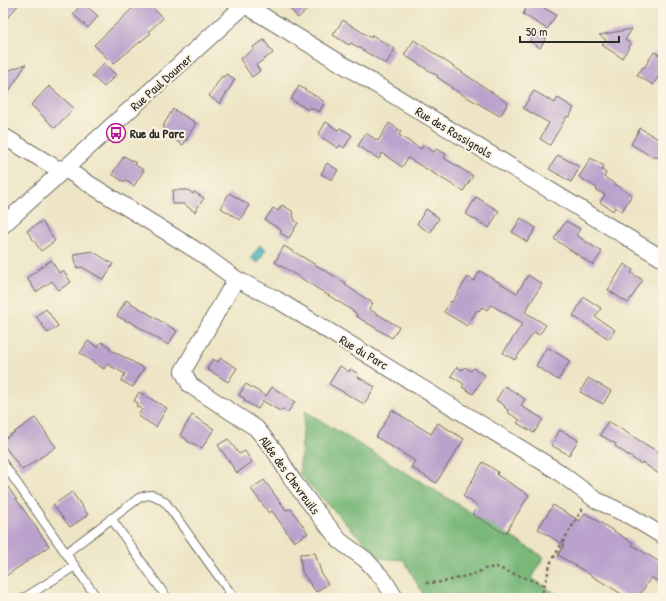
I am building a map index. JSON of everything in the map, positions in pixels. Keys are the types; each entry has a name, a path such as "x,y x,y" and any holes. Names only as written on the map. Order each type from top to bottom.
{"street":[{"name":"Rue Paul Doumer","path":"3,225 246,4"},
{"name":"Rue des Rossignols","path":"246,4 663,259"},
{"name":"Rue du Parc","path":"3,136 56,168 65,169 202,254 236,279 276,299 550,465 591,497 630,516 663,536"},
{"name":"Allée des Chevreuils","path":"236,279 183,371 190,385 256,428 275,451 293,481 340,541 366,560 384,580 395,598"}],"lane":[{"path":"3,463 97,598"},
{"path":"66,552 139,498 150,494 157,496 166,503 234,598"},
{"path":"111,518 167,598"},
{"path":"24,598 75,566"}],"path":[{"path":"541,598 550,562 586,504 586,500 588,501 591,497"},
{"path":"426,583 443,582 477,573 484,569 496,567 544,585"}],"green space":[{"path":"305,411 544,557 531,578 563,598 425,598 404,560 379,558 299,474"}],"water":[{"path":"260,245 266,249 258,263 251,258"}],"building":[{"path":"3,3 20,3 3,23"},
{"path":"83,3 98,16 88,28 73,14"},
{"path":"138,3 148,3 163,18 149,31 151,33 113,64 94,45"},
{"path":"285,3 314,3 298,18"},
{"path":"529,3 536,3 556,15 547,29 523,14"},
{"path":"343,20 371,38 372,35 395,49 386,64 351,43 349,45 333,35"},
{"path":"632,29 625,40 631,44 622,58 602,45 606,40 599,35"},
{"path":"536,32 546,38 540,48 530,41"},
{"path":"264,40 273,53 256,65 260,71 252,77 240,59 254,49 253,47"},
{"path":"414,40 508,103 500,116 451,88 452,87 437,77 438,76 404,55"},
{"path":"654,52 663,57 663,69 653,85 637,75 643,67 644,68"},
{"path":"104,63 116,75 104,87 92,76"},
{"path":"26,64 3,101 3,66 10,70"},
{"path":"226,74 235,79 220,104 209,96 222,76 224,77"},
{"path":"49,86 74,108 55,128 31,105"},
{"path":"299,86 325,102 319,112 310,107 308,110 291,99"},
{"path":"534,91 555,103 558,98 574,108 569,117 567,116 550,145 540,139 549,123 523,108"},
{"path":"173,109 196,123 183,145 162,132 165,127 163,126"},
{"path":"326,122 338,130 340,128 352,135 344,148 340,145 338,148 318,135"},
{"path":"389,123 401,131 399,135 421,149 423,145 434,152 436,149 446,154 444,158 473,176 463,191 408,158 402,167 382,153 379,159 358,146 366,133 378,141"},
{"path":"640,128 663,142 663,161 655,156 654,158 631,144"},
{"path":"558,155 580,167 571,182 549,169"},
{"path":"124,156 144,170 134,186 125,180 124,182 112,174"},
{"path":"591,158 604,166 602,170 606,173 604,177 632,195 622,211 615,207 613,211 600,202 605,195 596,190 597,188 579,177"},
{"path":"327,163 338,170 332,180 321,174"},
{"path":"173,190 188,190 193,194 194,192 204,198 195,212 184,204 172,204"},
{"path":"229,193 249,205 240,220 221,208"},
{"path":"476,197 499,211 489,228 466,214"},
{"path":"282,205 292,211 295,221 298,223 289,238 280,233 281,230 265,220 273,208 278,211"},
{"path":"426,209 439,218 430,233 417,224"},
{"path":"521,218 536,228 527,242 512,232"},
{"path":"42,221 55,241 41,251 27,231"},
{"path":"566,221 580,229 576,235 602,252 593,265 554,239"},
{"path":"284,246 346,283 345,285 373,303 369,309 399,327 392,338 356,316 357,314 347,307 275,262"},
{"path":"92,251 113,264 104,280 82,267 77,268 74,254"},
{"path":"51,260 59,273 63,270 71,282 59,290 52,281 36,292 27,278"},
{"path":"624,264 633,270 631,273 643,280 628,303 608,290"},
{"path":"480,271 517,293 528,275 542,284 525,312 546,325 539,335 534,332 515,360 503,353 523,323 491,305 487,310 482,307 479,311 477,310 467,326 444,312 468,277 474,281"},
{"path":"584,297 601,308 595,317 615,330 609,339 573,316"},
{"path":"126,300 177,331 168,345 129,321 128,322 117,316"},
{"path":"46,309 58,326 48,333 36,316"},
{"path":"88,341 98,347 101,342 110,347 109,349 144,368 133,387 121,381 125,374 107,364 104,369 80,353"},
{"path":"547,347 570,361 558,380 536,366"},
{"path":"221,358 237,368 228,382 207,369 213,359 218,362"},
{"path":"340,366 349,372 350,369 357,373 358,377 375,387 364,404 329,384"},
{"path":"457,367 462,370 465,367 471,371 473,368 485,375 473,394 462,387 464,384 451,376"},
{"path":"588,378 611,391 603,404 580,392"},
{"path":"246,384 266,396 272,387 295,402 288,412 282,409 280,411 263,401 258,409 244,401 245,399 239,395"},
{"path":"505,386 525,399 521,406 543,419 534,433 517,423 520,420 507,412 508,410 504,407 505,406 496,400"},
{"path":"139,392 167,408 156,427 138,416 142,409 136,406 138,403 134,401"},
{"path":"392,410 431,434 438,423 464,439 436,483 411,467 415,461 376,437"},
{"path":"192,415 214,429 202,448 187,441 180,435"},
{"path":"35,418 56,447 22,470 3,444 3,440"},
{"path":"608,421 663,455 663,477 642,462 641,464 615,446 616,444 600,435"},
{"path":"560,430 578,440 569,455 551,445"},
{"path":"228,439 239,454 245,451 252,462 237,473 218,445"},
{"path":"483,462 498,472 497,475 529,495 505,534 472,514 478,506 463,496"},
{"path":"3,480 49,546 3,578"},
{"path":"264,480 286,510 291,509 308,533 294,542 272,511 269,513 251,489"},
{"path":"72,492 88,515 70,527 53,505"},
{"path":"553,505 580,521 585,513 663,564 663,585 651,577 638,598 628,598 558,555 564,545 538,529"},
{"path":"315,553 322,575 328,584 316,592 302,572 300,554"}],"place":[{"name":"Rue du Parc","path":"116,133"}]}
